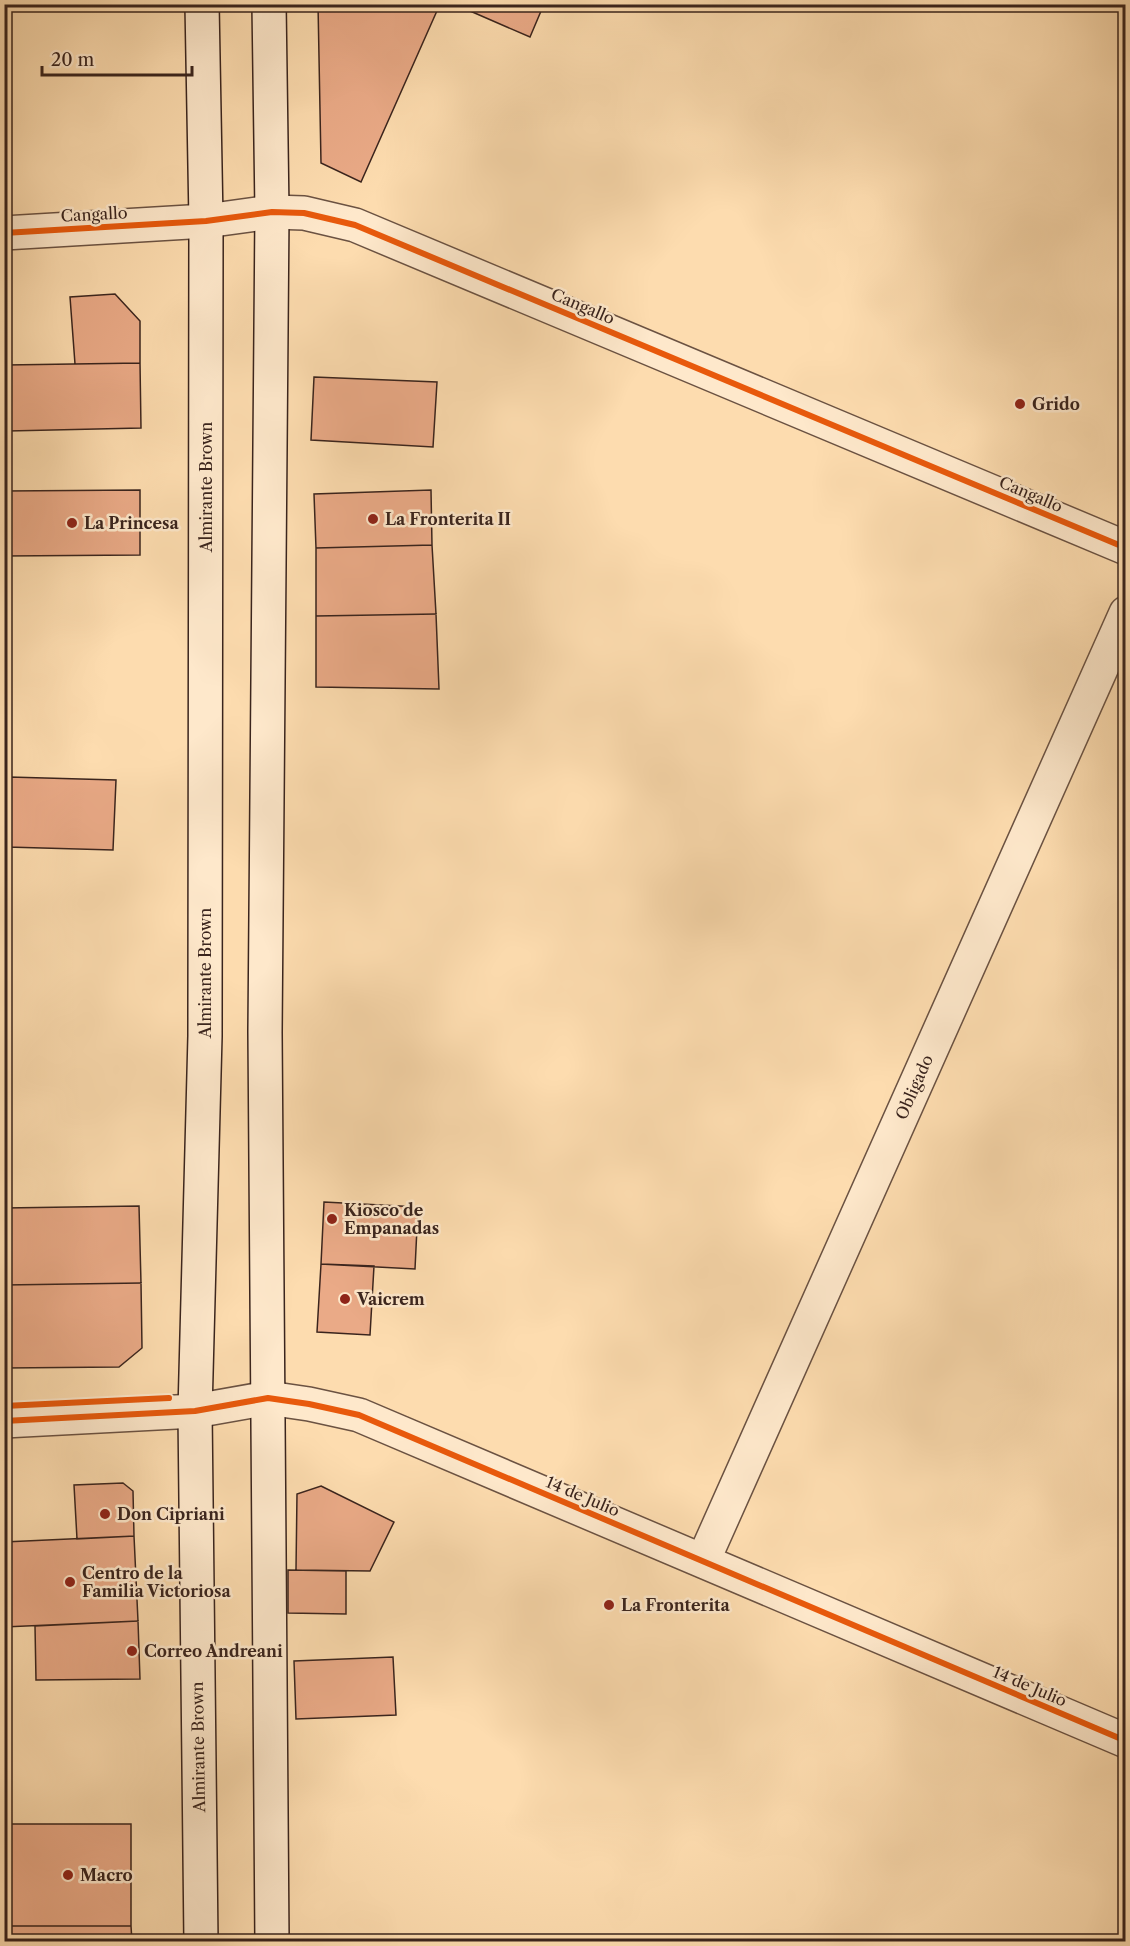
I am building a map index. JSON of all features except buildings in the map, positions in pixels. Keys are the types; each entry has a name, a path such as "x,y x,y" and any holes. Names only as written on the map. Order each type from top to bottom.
{"main road":[{"name":"Almirante Brown","path":"201,1941 195,1411 205,1036 207,220 202,4"},
{"path":"268,4 272,212 265,1020 272,1941"},
{"name":"Cangallo","path":"4,232 207,220 272,212 304,213 355,225 1125,548"},
{"name":"Obligado","path":"703,1561 1125,613"},
{"name":"14 de Julio","path":"4,1421 195,1411 268,1398 359,1415 1125,1741"}],"cycle path":[{"path":"4,233 206,221 272,212 304,213 355,225 1126,548"},
{"path":"4,1406 169,1398"},
{"path":"4,1421 195,1411 268,1398 359,1415 1126,1741"}],"place":[{"name":"Grido","path":"1020,404"},
{"name":"La Fronterita II","path":"373,519"},
{"name":"La Princesa","path":"72,523"},
{"name":"Kiosco de Empanadas","path":"332,1219"},
{"name":"Vaicrem","path":"345,1299"},
{"name":"Don Cipriani","path":"105,1514"},
{"name":"Centro de la Familia Victoriosa","path":"70,1582"},
{"name":"La Fronterita","path":"609,1605"},
{"name":"Correo Andreani","path":"132,1651"},
{"name":"Macro","path":"68,1875"}]}
